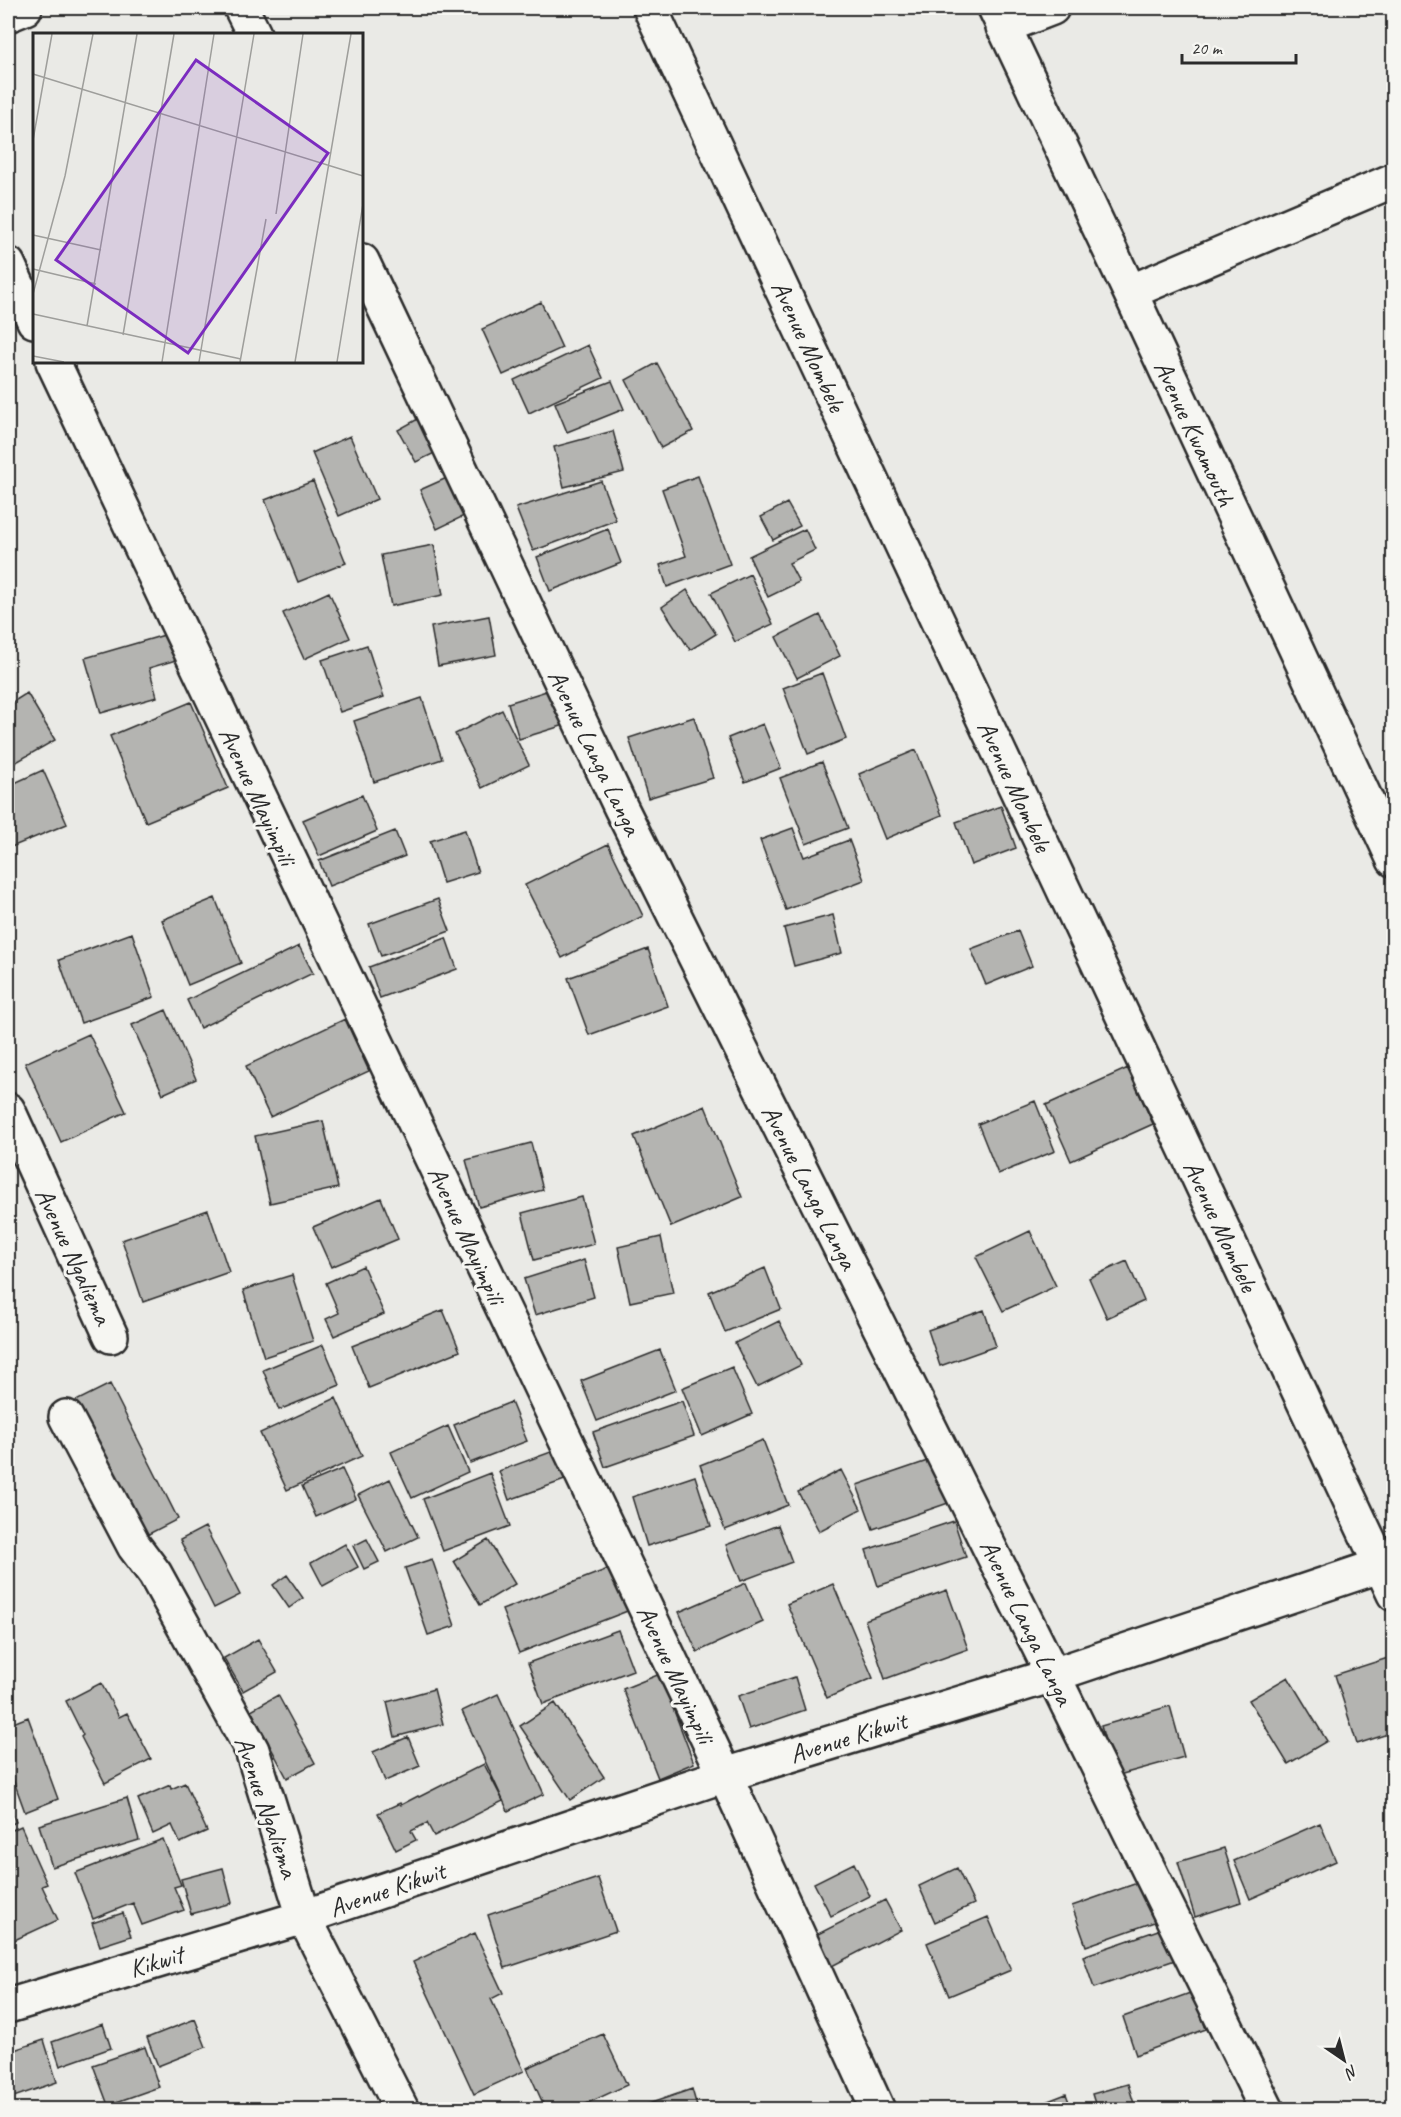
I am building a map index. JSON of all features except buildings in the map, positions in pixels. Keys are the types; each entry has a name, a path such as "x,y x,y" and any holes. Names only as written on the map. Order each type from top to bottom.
{"street":[{"path":"8,15 26,8"},
{"path":"241,8 254,33"},
{"name":"Avenue Mombele","path":"650,8 1389,1573"},
{"path":"999,17 1052,8"},
{"name":"Avenue Kwamouth","path":"999,17 1130,292 1394,860"},
{"path":"1130,292 1394,180"},
{"name":"Avenue Langa Langa","path":"363,263 626,818 1267,2109"},
{"path":"8,264 33,319"},
{"name":"Avenue Mayimpili","path":"53,363 725,1775 878,2109"},
{"name":"Avenue Ngaliema","path":"8,1110 111,1336"},
{"name":"Avenue Ngaliema","path":"66,1417 134,1546 155,1574 252,1750 304,1917 402,2109"},
{"name":"Avenue Kikwit","path":"304,1917 725,1775 1389,1573"},
{"name":"Kikwit","path":"8,2006 304,1917"}]}
